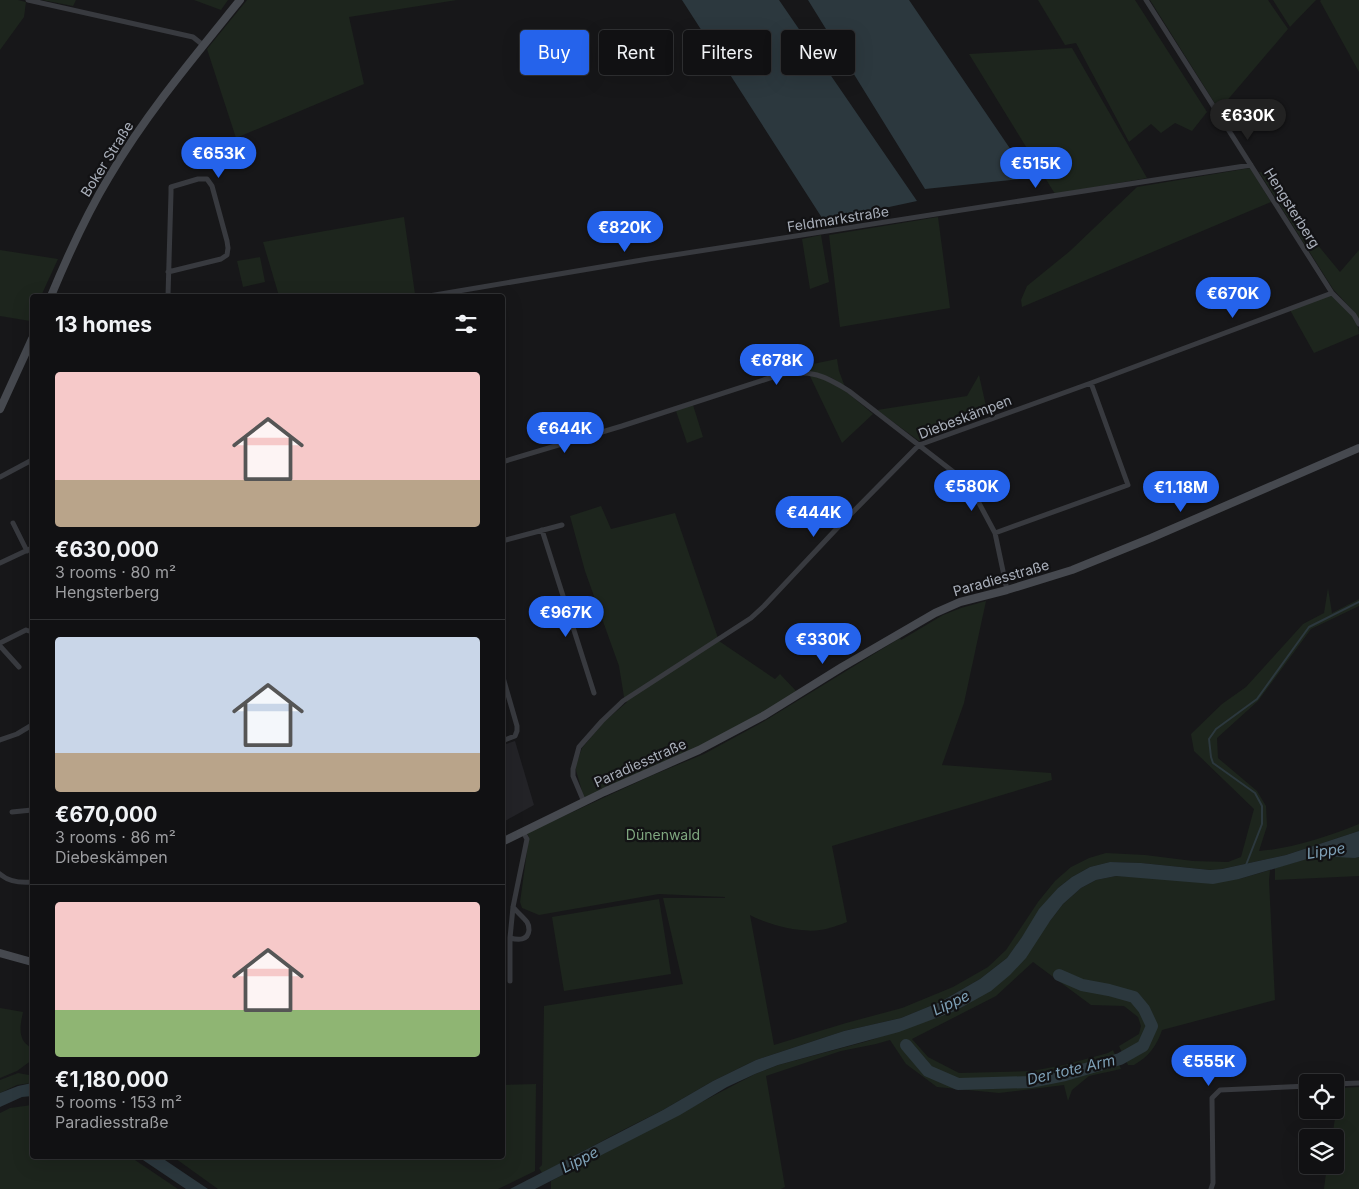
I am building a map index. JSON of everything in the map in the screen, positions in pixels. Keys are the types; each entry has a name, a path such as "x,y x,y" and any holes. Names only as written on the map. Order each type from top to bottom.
{"main road":[{"name":"Boker Straße","path":"52,294 81,227 113,170 149,116 240,0"},
{"path":"0,409 30,343"},
{"name":"Paradiesstraße","path":"505,841 584,802 699,750 763,716 935,613 960,602 1008,590 1072,570 1359,448"},
{"path":"0,953 30,961"}],"street":[{"path":"28,0 193,37 203,45"},
{"name":"Hengsterberg","path":"1146,0 1332,293 1354,315 1359,324"},
{"name":"Feldmarkstraße","path":"441,294 638,261 1251,165"},
{"path":"168,272 221,259 227,255 228,248 212,186 207,179 198,179 171,187 168,272 168,294"},
{"name":"Diebeskämpen","path":"584,802 573,776 573,768 579,747 602,721 623,701 758,612 919,445 1332,293"},
{"path":"505,462 782,374 807,372 830,379 848,391 960,477 972,490 995,533 1008,590"},
{"path":"995,533 1128,485 1091,383"},
{"path":"0,476 30,461"},
{"path":"0,563 30,550 13,523"},
{"path":"505,540 562,525"},
{"path":"542,530 594,693"},
{"path":"19,667 0,645 26,630 30,631"},
{"path":"505,684 517,731 515,736 505,740"},
{"path":"0,740 17,734 30,726"},
{"path":"12,812 30,810"},
{"path":"510,981 510,938 513,907 526,839 523,832"},
{"path":"0,874 8,880 30,882"},
{"path":"510,938 523,939 528,936 529,932 527,922 513,907"},
{"path":"1344,1084 1359,1083"},
{"path":"1211,1189 1213,1183 1212,1098 1220,1090 1299,1086"}],"shaded area":[{"path":"515,741 534,805 505,821 505,744"}],"green space":[{"path":"0,0 26,2 24,17 0,50"},
{"path":"42,0 76,0 73,6"},
{"path":"194,0 228,0 221,10"},
{"path":"247,0 457,0 349,17 364,84 236,138 207,49"},
{"path":"1038,0 1135,0 1207,112 1192,131 1175,123 1161,133 1151,124 1129,142 1076,43 1065,45"},
{"path":"1150,0 1268,0 1288,29 1219,110"},
{"path":"1273,0 1316,0 1290,27"},
{"path":"1359,0 1359,72 1320,1"},
{"path":"1072,48 1147,178 1055,194 969,54"},
{"path":"1250,168 1271,202 1022,307 1021,300 1027,286 1070,251 1137,187"},
{"path":"1259,172 1270,173 1312,238 1340,272 1359,250 1359,320 1356,314 1333,289"},
{"path":"404,217 415,294 278,294 263,242"},
{"path":"938,217 950,308 840,327 829,235"},
{"path":"821,235 829,282 810,289 802,239"},
{"path":"0,250 58,259 42,294 30,294 30,321 0,316"},
{"path":"260,257 265,282 243,287 237,261"},
{"path":"1332,294 1353,317 1359,334 1314,353 1290,310"},
{"path":"837,359 845,387 832,378 807,370 803,366"},
{"path":"809,374 829,381 848,393 873,414 842,443"},
{"path":"979,375 988,415 919,441 877,410 967,396"},
{"path":"693,405 703,437 687,443 676,411"},
{"path":"601,506 611,529 675,513 719,641 775,679 780,674 797,692 763,713 698,748 584,798 575,767 582,748 604,722 627,702 624,697 619,666 585,571 570,516"},
{"name":"Dünenwald","path":"1328,588 1332,613 1359,599 1359,606 1311,629 1258,701 1217,738 1218,758 1257,791 1266,806 1267,826 1259,851 1284,848 1310,841 1359,824 1359,831 1286,855 1222,869 1210,870 1110,862 1090,867 1072,877 1058,888 1007,958 980,979 940,1002 901,1018 844,1031 756,1060 713,1081 663,1110 542,1173 539,1168 542,1165 544,1006 683,984 663,898 725,897 659,894 539,915 522,908 520,902 529,837 527,833 653,775 704,754 761,723 900,638 901,640 943,615 986,601 964,703 942,765 1051,773 1052,780 832,846 847,922 834,927 812,931 775,925 750,915 774,1045 902,1008 953,987 988,967 1006,950 1038,902 1055,881 1071,867 1089,858 1106,853 1145,855 1193,861 1228,862 1241,857 1254,809 1194,751 1191,734 1222,704 1246,687 1303,624 1324,613"},
{"path":"1331,852 1355,858 1359,857 1359,876 1275,880 1275,868"},
{"path":"1270,870 1275,1000 1162,1030 1155,1046 1148,1055 1134,1065 1128,1065 1119,1046 1139,1034 1141,1026 1138,1017 1124,1006 1091,1005 1033,962 996,996 912,1039 928,1057 959,1073 1032,1071 1064,1065 1113,1050 1121,1069 1089,1076 1072,1090 1068,1101 1064,1085 999,1093 937,1087 906,1064 890,1040 841,1051 766,1076 785,1187 781,1189 551,1189 551,1181 755,1074 778,1065 868,1041 955,1011 1050,921 1063,904 1081,888 1096,880 1116,876 1239,879"},
{"path":"659,899 671,974 564,991 552,917"},
{"path":"0,1008 23,1012 21,1033 24,1041 30,1047 30,1061 17,1071 0,1078"},
{"path":"18,1073 29,1075 30,1083 17,1085 0,1093 0,1080"},
{"path":"536,1084 535,1171 498,1189 218,1189 176,1159 505,1159 505,1085"},
{"path":"1359,1087 1359,1189 1324,1189 1326,1174 1344,1174 1344,1129 1333,1129 1335,1119 1344,1119 1344,1088"},
{"path":"30,1105 30,1159 133,1159 178,1189 0,1189 0,1113 10,1108"}],"water":[{"path":"682,0 779,0 800,30 781,30 781,75 830,75 917,201 824,221 730,75 771,75 771,30 701,30"},
{"path":"808,0 909,0 1030,178 925,189 854,75 855,30 827,30"},
{"name":"Lippe","path":"1359,831 1359,857 1355,858 1336,857 1331,852 1239,879 1213,884 1116,876 1096,880 1081,888 1063,904 1026,958 1010,975 991,991 955,1011 899,1032 778,1065 755,1074 727,1087 680,1115 535,1189 510,1189 756,1060 844,1031 901,1018 940,1002 980,979 1007,958 1039,909 1058,888 1072,877 1090,867 1110,862 1210,870 1222,869 1286,855"},
{"path":"30,1083 30,1096 22,1097 0,1107 0,1093"},
{"path":"141,1159 163,1159 208,1189 186,1189"}],"waterway":[{"path":"1246,865 1262,824 1262,806 1255,793 1213,763 1209,739 1216,729 1257,699 1309,627 1359,602"},
{"name":"Der tote Arm","path":"906,1045 928,1071 958,1084 1030,1082 1065,1075 1120,1059 1143,1046 1152,1026 1144,1009 1134,997 1082,985 1059,975"}]}
